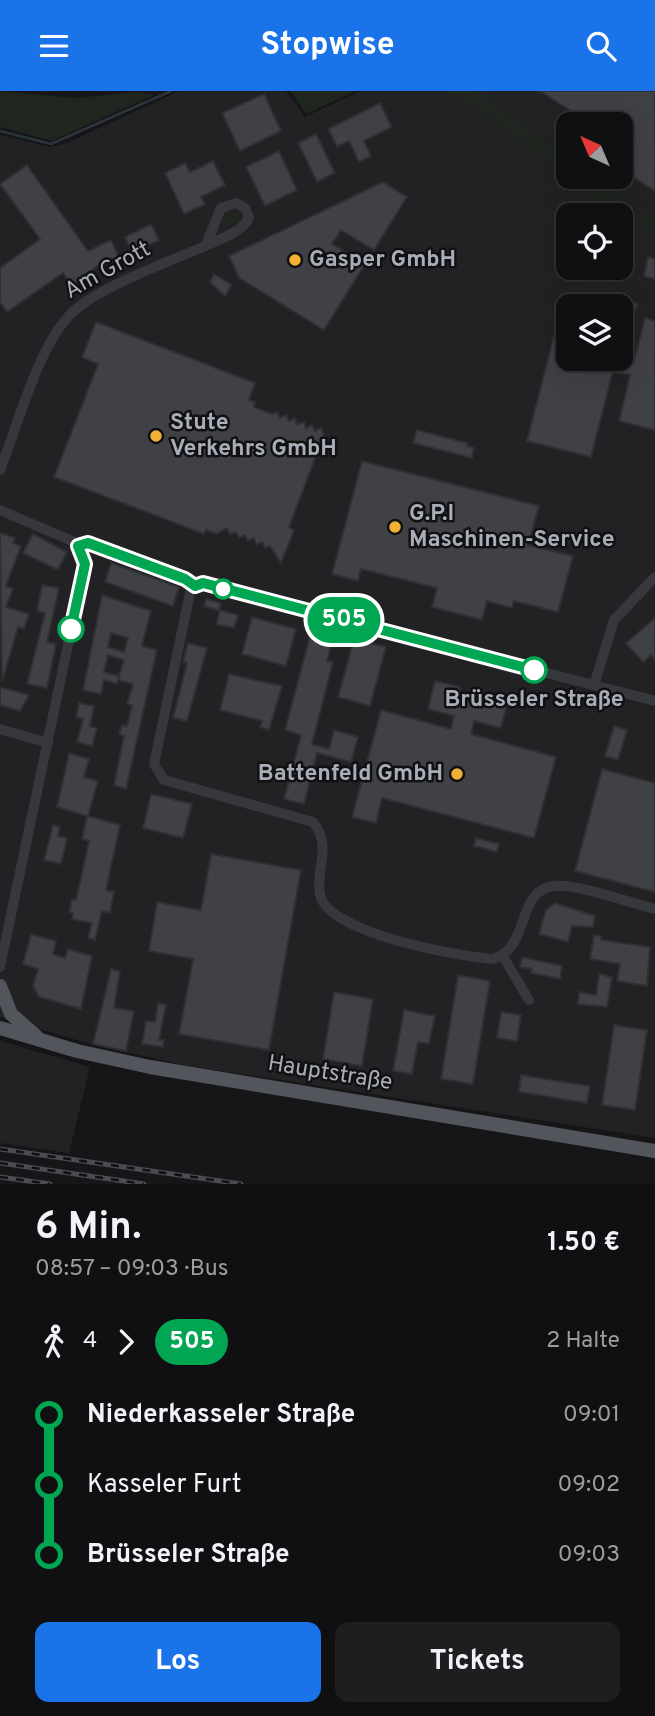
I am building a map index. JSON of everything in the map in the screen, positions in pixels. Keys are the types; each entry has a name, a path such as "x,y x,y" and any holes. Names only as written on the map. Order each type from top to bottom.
{"main road":[{"path":"0,986 10,1014 40,1040"},
{"name":"Hauptstraße","path":"0,1028 150,1067 655,1151"}],"street":[{"name":"Am Grott","path":"0,470 50,343 76,309 101,294 206,244"},
{"path":"0,510 72,541 85,564 0,967"},
{"path":"594,685 614,620 626,603 655,577"},
{"path":"655,701 203,583 195,586 185,610 155,757 157,773 164,780 313,822 324,842 320,896 330,914 347,924 475,957 493,959 502,955 517,939 529,903 547,887 568,887 655,909"},
{"path":"0,729 48,743"},
{"path":"502,955 529,1000"}],"shaded area":[{"path":"0,91 75,98 137,92 154,95 52,141 0,127"},
{"path":"179,91 286,91 305,117 360,91 655,91 655,1138 184,1065 90,1044 0,1017 0,135 50,147 67,143"},
{"path":"290,91 355,91 307,114"},
{"path":"447,91 477,91 489,98 556,151 556,166 492,119"},
{"path":"586,189 607,189 627,203 605,203"},
{"path":"633,207 655,223 655,233 633,221"},
{"path":"233,212 240,214 236,222 221,227 223,219"},
{"path":"0,1041 90,1067 69,1153 0,1143"}],"building":[{"path":"540,91 655,91 655,191 634,177 634,112 572,112"},
{"path":"264,94 281,131 240,151 222,113"},
{"path":"380,103 392,127 364,141 371,156 359,162 349,141 337,147 328,129"},
{"path":"316,134 335,173 317,182 298,143"},
{"path":"279,151 297,190 265,206 246,167"},
{"path":"213,161 225,185 201,197 205,204 184,214 165,173 185,163 190,172"},
{"path":"27,165 88,251 111,240 120,259 110,263 107,259 72,285 63,273 7,312 0,302 0,268 40,239 0,184"},
{"name":"Gasper GmbH","path":"383,182 407,197 374,250 341,230 332,244 365,264 324,330 239,278 229,256"},
{"path":"151,224 159,240 132,253 125,237"},
{"path":"648,257 655,259 655,279 644,276"},
{"path":"214,274 232,285 225,296 210,282"},
{"path":"633,303 638,304 633,316"},
{"path":"645,318 655,321 655,430 619,421 630,375 613,371 633,371 633,361"},
{"name":"Stute Verkehrs GmbH","path":"96,322 255,383 249,400 255,402 254,407 272,414 277,412 280,418 286,415 289,421 295,418 297,424 304,422 306,428 312,425 315,431 321,428 324,435 289,527 294,530 281,563 270,546 265,548 262,542 256,545 254,538 248,541 245,535 239,538 236,532 230,534 227,528 216,534 206,530 204,534 54,477 98,364 82,357"},
{"path":"556,327 556,371 613,371 591,457 527,441"},
{"path":"417,430 467,443 467,446 474,448 472,458 413,443"},
{"path":"362,461 539,506 528,545 573,556 558,612 514,601 512,608 487,601 482,620 432,607 437,588 361,569 358,581 332,574"},
{"path":"0,533 15,538 13,543 21,546 6,586 13,589 6,607 29,614 24,629 18,627 2,682"},
{"path":"33,534 67,552 58,570 23,553"},
{"path":"111,563 179,587 173,606 105,582"},
{"path":"42,585 59,588 47,642 56,644 47,688 27,684 45,613 37,611"},
{"path":"102,595 151,611 142,646 157,650 126,789 114,785 124,736 119,734 122,725 127,726 132,705 127,704 133,684 118,680 117,684 104,680 101,694 83,690","holes":["111,633 128,638 124,652 108,647","108,655 124,660 119,676 104,672"]},
{"path":"206,599 221,603 219,611 204,606"},
{"path":"220,610 238,615 234,628 216,624"},
{"path":"252,617 296,629 286,666 242,654"},
{"path":"655,618 655,660 651,655 643,662 626,643"},
{"path":"311,632 333,638 327,661 333,662 312,744 329,749 334,730 358,737 351,762 317,753 304,804 284,799 301,735 285,730"},
{"path":"354,639 386,647 370,706 338,697"},
{"path":"188,643 207,648 187,721 173,718 187,663 183,662"},
{"path":"229,674 282,686 269,730 260,727 262,721 220,710"},
{"name":"Battenfeld GmbH","path":"435,681 460,687 460,695 467,702 477,701 483,693 508,700 501,728 474,721 471,734 556,757 534,838 382,798 376,823 352,817 381,710 451,729 454,716 428,709"},
{"path":"0,687 29,695 20,711 0,705"},
{"path":"79,703 94,706 90,726 97,728 92,746 77,742 83,719 76,717"},
{"path":"614,726 627,730 618,760 605,756"},
{"path":"69,753 89,759 84,777 98,781 88,816 120,825 106,890 114,892 110,913 102,911 95,940 88,938 92,923 72,919 73,913 69,912 72,899 76,900 89,841 82,839 87,816 57,807"},
{"path":"602,769 655,783 655,892 575,871"},
{"path":"151,794 192,804 183,838 143,828"},
{"path":"53,825 60,827 58,836 67,838 61,864 44,860"},
{"path":"476,838 499,844 497,852 474,846"},
{"path":"211,854 301,870 269,1050 179,1034 193,959 149,951 157,902 201,910"},
{"path":"555,903 595,916 593,927 572,926 568,942 539,934 546,910"},
{"path":"31,934 56,941 53,954 65,958 68,949 92,956 81,1009 39,997 33,986 38,969 23,964"},
{"path":"594,935 601,936 601,940 650,947 647,986 617,981 620,964 590,959"},
{"path":"522,957 562,966 560,979 531,973 532,969 520,967"},
{"path":"111,969 120,971 114,1008 134,1011 126,1051 93,1044"},
{"path":"599,974 612,977 607,1007 578,1004 579,992 596,995"},
{"path":"458,975 490,981 473,1084 441,1079"},
{"path":"334,992 373,999 362,1066 323,1059"},
{"path":"158,1003 166,1005 159,1040 164,1040 163,1047 142,1044 146,1021 155,1022"},
{"path":"404,1010 435,1016 429,1044 418,1042 412,1074 393,1071"},
{"path":"501,1012 521,1015 517,1041 497,1038"},
{"path":"614,1025 647,1030 635,1110 602,1105"},
{"path":"521,1075 590,1086 587,1103 519,1092"}],"waterway":[{"path":"0,131 51,144 171,91"}],"railway":[{"path":"0,1149 241,1184"},
{"path":"0,1163 144,1184"},
{"path":"0,1177 50,1184"}],"bus line":[{"name":"505","path":"71,629 85,564 78,546 88,543 185,579 195,586 203,583 534,670"}],"place":[{"name":"Gasper GmbH","path":"295,260"},
{"name":"Stute Verkehrs GmbH","path":"156,436"},
{"name":"G.P.I Maschinen-Service","path":"395,527"},
{"name":"Brüsseler Straße","path":"534,670"},
{"name":"Battenfeld GmbH","path":"457,774"}]}
